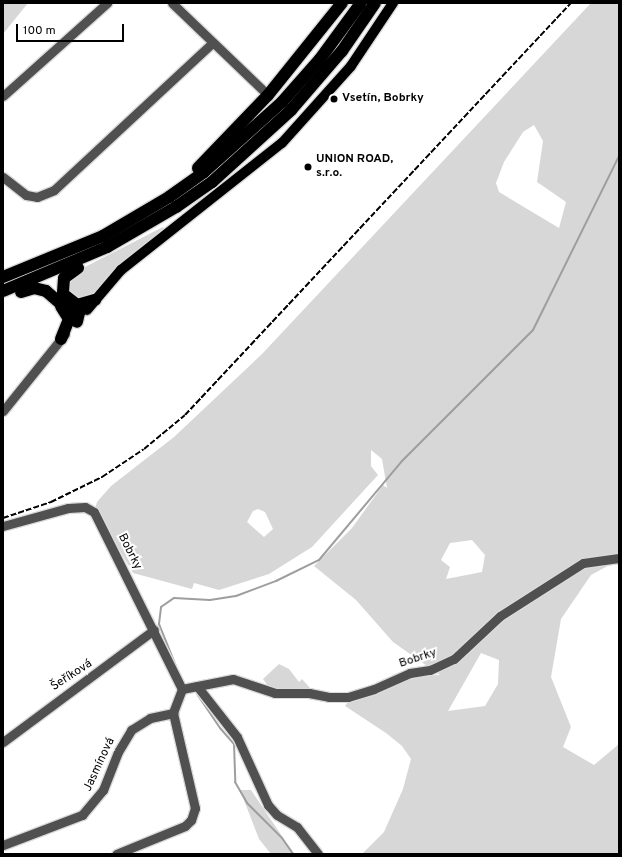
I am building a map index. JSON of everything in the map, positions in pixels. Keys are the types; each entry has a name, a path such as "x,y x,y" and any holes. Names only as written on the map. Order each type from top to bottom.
{"highway":[{"path":"103,236 190,176 268,95 342,3"},
{"path":"3,277 103,236 169,197 248,135 308,73 361,3"},
{"path":"79,312 62,291 66,275 107,254 138,230 212,182 274,127 329,67 375,3"},
{"path":"3,291 64,268 138,230"},
{"path":"3,298 38,288 50,292 70,311 79,312"},
{"path":"79,312 83,305 95,300"},
{"path":"60,303 69,319 61,339"}],"main road":[{"path":"95,300 144,251 282,143 344,76 394,3"}],"street":[{"path":"3,96 107,3"},
{"path":"172,3 212,43 268,95"},
{"path":"3,177 26,195 36,197 54,190 212,43"},
{"path":"3,411 61,339 79,312"},
{"name":"Bobrky","path":"3,526 68,508 85,507 94,512 182,689 232,679 276,693 309,693 329,697 348,697 374,689 410,673 430,670 454,659 500,616 583,563 619,558"},
{"name":"Šeříková","path":"3,742 154,630"},
{"path":"197,686 237,737 268,805 277,815 297,827 318,854"},
{"path":"116,854 185,826 192,820 195,808 173,713 182,689"},
{"name":"Jasmínová","path":"3,845 82,815 95,802 103,790 118,752 131,730 150,718 173,713"}],"shaded area":[{"path":"3,3 28,3 3,34"},
{"path":"591,3 619,3 619,560 591,575 561,619 551,677 571,727 563,747 594,765 619,744 619,854 362,854 384,832 403,789 411,759 402,746 386,733 345,706 348,702 412,676 440,675 393,642 356,600 314,566 352,528 383,485 387,488 382,459 371,450 371,466 378,475 312,547 269,574 219,590 194,583 192,589 133,573 95,509 97,502 111,486 174,437 262,354","holes":["534,125 543,141 537,182 566,202 559,228 499,192 496,183 504,162 523,132","258,509 265,512 273,529 264,537 247,522 253,511","472,540 485,555 482,572 446,579 450,567 441,560 450,543","481,653 499,660 498,684 485,706 448,711"]},
{"path":"163,227 164,229 121,263 91,298 71,299 66,284 77,271"},
{"path":"279,664 289,669 299,682 302,679 311,689 270,689 263,679"},
{"path":"240,790 251,790 294,854 271,854 259,839"}],"waterway":[{"path":"180,676 159,624 161,607 174,598 210,600 236,596 276,581 319,560 402,461 533,330 619,156"},
{"path":"197,694 220,728 234,744 235,782 247,803 282,838 293,854"}],"railway":[{"path":"3,518 51,502 102,477 144,449 185,415 571,3"}],"place":[{"name":"Vsetín, Bobrky","path":"334,99"},
{"name":"UNION ROAD, s.r.o.","path":"308,167"}]}
